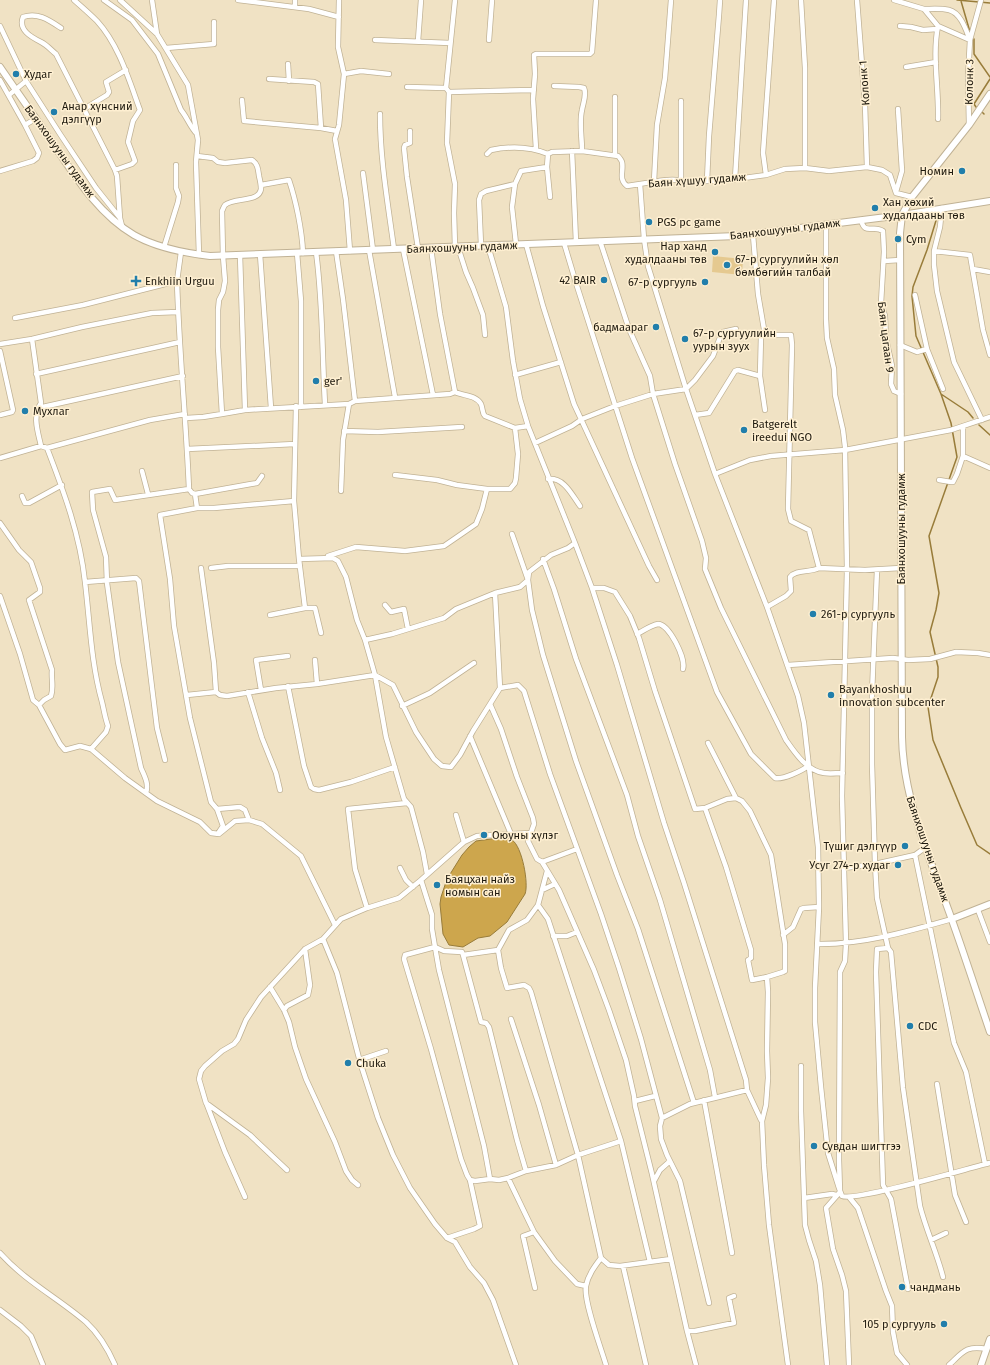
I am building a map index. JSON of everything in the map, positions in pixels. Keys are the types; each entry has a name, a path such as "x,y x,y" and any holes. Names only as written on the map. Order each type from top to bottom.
{"main road":[{"name":"Баянхошууны гудамж","path":"0,67 75,176 108,215 134,235 164,247 199,255 223,256 753,235 902,215 900,233 900,345 903,766 909,796 990,1032"},
{"path":"902,215 912,197 969,125 990,95"},
{"path":"902,215 990,201"},
{"path":"952,919 990,904"},
{"path":"981,1365 990,1339"}],"street":[{"path":"74,0 98,22 114,44 126,70 140,110 133,121 128,142 135,161 132,164 115,170"},
{"path":"104,0 132,20 158,54 181,110 185,114 192,129 197,134"},
{"path":"120,0 157,34 188,85 198,140 196,162 199,255"},
{"path":"152,0 157,34"},
{"path":"238,0 309,8 339,17"},
{"path":"295,0 295,7"},
{"path":"339,0 338,47 344,74 340,125 337,131 336,148 346,200 350,251"},
{"path":"418,41 421,0"},
{"path":"455,0 450,44 447,143 455,184 454,213 456,247 483,315 485,335"},
{"path":"489,40 492,0"},
{"path":"536,149 534,126 534,55 590,54 592,52 596,0"},
{"path":"654,181 657,126 665,78 671,0"},
{"path":"707,181 709,136 720,0"},
{"path":"735,179 746,0"},
{"path":"766,175 763,153 774,0"},
{"path":"801,0 805,68 805,168"},
{"name":"Колонк 1","path":"857,0 865,104 867,167"},
{"path":"894,0 924,9 949,10 956,14 960,19 970,40"},
{"name":"Колонк 3","path":"969,125 968,76 970,40 981,0"},
{"path":"924,9 938,27 970,40"},
{"path":"61,28 46,18 37,15 23,16 21,21 22,27 35,40 41,42 56,54 115,170 117,176 122,226"},
{"path":"166,48 214,44 214,22"},
{"path":"0,26 26,81 96,188 120,218"},
{"path":"900,26 911,26 923,30 938,27"},
{"path":"938,27 935,43 939,104 938,119"},
{"path":"375,40 418,41 450,44"},
{"path":"906,67 936,62"},
{"path":"288,64 289,81"},
{"path":"84,109 108,96 109,92 106,82 126,70"},
{"path":"344,74 361,71 389,74"},
{"path":"270,79 314,82 318,84 321,128"},
{"path":"0,80 38,150 38,156 33,161 0,171"},
{"path":"9,95 26,81"},
{"path":"554,86 579,87 584,88 586,92 581,111 582,150"},
{"path":"407,87 448,90 534,90"},
{"path":"615,97 615,155"},
{"path":"242,100 244,120 337,131"},
{"path":"681,101 681,180"},
{"path":"898,108 902,171 896,193 912,197"},
{"path":"380,114 380,144 383,173 394,249"},
{"path":"25,125 35,119"},
{"path":"410,131 410,143 405,145 404,148 418,248"},
{"path":"488,154 491,150 509,147 536,149 548,154 552,152 582,150 615,155 618,156 622,162 622,179 624,184 627,186 640,184"},
{"path":"572,151 576,242"},
{"path":"548,154 547,167 550,197"},
{"path":"197,156 213,158 218,162 225,163 252,160 256,162 261,185 261,190 258,195 253,198 231,202 222,210 225,281 223,292 219,300 218,310 218,347 222,414"},
{"path":"164,247 179,196 176,188 176,165"},
{"path":"516,244 512,207 515,184 521,171 547,167"},
{"name":"Баян хүшуу гудамж","path":"838,1194 828,1153 815,1022 815,988 818,944 818,847 804,723 798,696 788,665 715,474 695,416 648,266 644,239 640,184 654,181 681,180 686,182 735,179 766,175 786,168 805,168 829,171 867,167 882,170 890,175 896,193"},
{"path":"363,173 371,250 395,397"},
{"path":"261,185 289,180 302,236 300,253 298,406 295,444 294,501 305,608"},
{"path":"515,184 486,191 481,194 479,200 484,246 506,307 520,399 528,426 548,479 592,588 617,665 664,823 746,1080 747,1090 762,1121"},
{"path":"942,208 940,227 934,251 937,291 954,362 982,420"},
{"name":"Баян цагаан 9","path":"861,220 862,226 865,228 879,229 883,232 884,261 881,303 885,316 886,339 892,366 892,384 894,391 901,394"},
{"path":"826,225 827,338 834,369 835,395 843,430 845,450 847,569 843,773 846,943 845,961 840,972 838,1194 826,1208 833,1249 846,1291 849,1365"},
{"path":"753,235 758,294 765,335"},
{"path":"600,241 629,329 650,376 653,394 675,464 702,541 706,558 705,569 713,589 786,740 793,750 808,766 824,773 843,773"},
{"path":"564,242 632,458 717,692 751,754 775,778 782,778 808,766"},
{"path":"526,244 574,404 646,560 657,580"},
{"path":"431,248 440,314 455,392"},
{"path":"403,249 433,395"},
{"path":"336,251 355,400"},
{"path":"934,251 970,255 983,330 990,355"},
{"path":"181,252 177,281 178,312 189,489"},
{"path":"316,252 320,277 322,307 322,358 325,404"},
{"path":"260,254 271,408"},
{"path":"240,255 245,410"},
{"path":"884,261 900,260"},
{"path":"973,269 990,272"},
{"path":"15,318 83,305 177,281"},
{"path":"915,295 924,350 943,389"},
{"path":"0,344 32,339 152,313 178,312"},
{"path":"535,443 572,426 582,419 615,406 653,394 686,389 695,380 713,356 723,332 736,329"},
{"path":"765,410 760,376 760,347 762,336 791,335 788,509 791,521 809,530 818,568"},
{"path":"32,339 41,403 36,416 37,431 41,446"},
{"path":"36,374 180,342"},
{"path":"900,345 911,350 924,350"},
{"path":"0,351 2,373 12,410 12,412 0,415"},
{"path":"515,374 561,362"},
{"path":"695,416 709,413 734,371 738,370 760,376"},
{"path":"38,408 182,376"},
{"path":"0,458 41,446 47,448 150,420 185,416 203,417 245,410 325,404 349,404 355,400 450,394 455,392 476,399 485,416 515,428 528,426"},
{"path":"341,491 344,431 349,404"},
{"path":"715,474 750,460 770,456 789,456 845,450 951,430 990,417"},
{"path":"939,480 953,482 957,474 963,456 963,426"},
{"path":"344,431 378,432 462,427"},
{"path":"395,475 437,480 457,485 487,489 510,488 515,483 518,454 515,428"},
{"path":"187,449 295,444"},
{"path":"47,448 62,485 81,552 95,678 108,726 106,732 91,749"},
{"path":"963,456 990,468"},
{"path":"142,470 148,494"},
{"path":"195,494 257,483 262,476"},
{"path":"548,479 554,478 565,484 580,506"},
{"path":"22,496 24,503 28,503 62,485"},
{"path":"146,793 148,789 147,783 141,768 118,662 107,579 106,557 93,510 92,492 110,488 115,500 189,489 195,494 197,508"},
{"path":"325,558 356,547 406,551 444,546 476,524 482,509 487,489"},
{"path":"219,834 223,826 218,809 211,802 190,718 174,626 170,579 160,515 197,508 214,508 294,501"},
{"path":"0,523 20,550 32,562 40,588 40,592 29,600 52,670 51,678 53,690 51,696 39,705"},
{"path":"512,534 528,580 532,610 545,662 576,761 638,929 694,1103"},
{"path":"365,640 392,634 444,618 456,609 495,593 520,587 528,580 529,572 543,560 575,543"},
{"path":"299,559 333,558 338,561 346,577 357,620 365,640 375,675 386,736 394,767 404,799 411,807 423,852 427,874"},
{"path":"543,560 554,589 576,659 627,795 638,836 660,900 710,1070 715,1097"},
{"path":"211,568 228,566 300,566"},
{"path":"200,568 214,663 216,692"},
{"path":"767,607 786,596 791,590 790,577 792,574 814,571 818,568 877,570 901,568"},
{"path":"877,570 872,764 877,898 888,948 891,952 903,1088 920,1206 943,1278"},
{"path":"85,582 107,579 136,578 139,581 157,728 165,760"},
{"path":"592,588 604,588 615,592 630,616 695,809 705,808 727,799 736,798 742,801 750,811 771,855 783,935 785,971 752,980 748,960 751,958 751,950 726,867 705,808"},
{"path":"186,695 216,692 220,695 227,696 288,686 317,684 375,675 393,685 402,706 434,759 442,766 451,767 460,755 500,688 495,593"},
{"path":"0,596 20,654 33,700 39,705 60,744 65,750 80,746 91,749 125,778 157,801 200,822 211,833 219,834 236,821 249,820 262,824 301,856 335,925"},
{"path":"385,605 391,612 404,610 408,629"},
{"path":"270,615 305,608 315,608 321,633"},
{"path":"637,634 658,624 662,626 677,644 684,664 683,669"},
{"path":"788,665 893,658 908,660 930,659 956,652 990,655"},
{"path":"261,690 256,660 288,656"},
{"path":"315,660 317,684"},
{"path":"402,706 430,693 474,663"},
{"path":"500,688 518,685 524,691 550,774 601,914 641,1039 662,1118 660,1126 661,1139 680,1181 709,1303"},
{"path":"288,686 304,766 311,787 319,790 351,782 394,767"},
{"path":"248,692 262,738 276,773 280,790"},
{"path":"490,704 501,729 533,818 534,824 528,841 537,859 542,862 556,884 578,932 609,1010 626,1060 696,1365"},
{"path":"470,736 511,834"},
{"path":"708,743 736,798"},
{"path":"367,908 355,869 348,809 407,803"},
{"path":"218,809 240,807 245,810 249,820"},
{"path":"456,815 464,842"},
{"path":"287,1170 250,1135 206,1103 199,1080 201,1071 211,1060 238,1039 246,1020 261,997 305,949 323,939 341,919 367,908 399,898 464,842 478,836 530,833"},
{"path":"844,868 875,864 915,855 926,847"},
{"path":"542,862 577,849"},
{"path":"804,1198 832,1194 849,1197 887,1190 988,1163 966,1072 954,1043 915,855"},
{"path":"400,868 406,880 413,887"},
{"path":"547,871 538,905 527,920 509,930 498,950 501,968 508,988 524,985 529,988 531,992 578,1155 601,1258 609,1265 623,1266 671,1259"},
{"path":"421,880 432,915 432,929 438,970 484,1146 490,1179"},
{"path":"542,890 556,884"},
{"path":"538,905 548,918 621,1141 650,1262"},
{"path":"783,935 793,927 801,909 818,907"},
{"path":"978,910 990,942"},
{"path":"818,944 846,943 885,936 952,919"},
{"path":"553,936 567,936 578,932"},
{"path":"323,939 337,973 359,1060 378,1118 393,1156 410,1188 435,1224 447,1238 455,1242 470,1267 484,1283 493,1300 516,1365"},
{"path":"447,1238 480,1226 480,1221 470,1180 461,1159 431,1049 404,959 406,955 435,947 444,951 462,952 481,1022 486,1023 489,1027 516,1140 526,1171"},
{"path":"888,948 877,949 876,972 883,1185 891,1199 908,1289"},
{"path":"284,1010 287,1006 308,995 310,985 305,949"},
{"path":"463,955 498,950"},
{"path":"767,977 768,992 766,1050 768,1078 766,1105 762,1121 764,1165 769,1225 788,1365"},
{"path":"270,987 284,1010 289,1022 295,1047 306,1079 346,1170 352,1180 358,1185"},
{"path":"511,1019 539,1105 556,1165"},
{"path":"359,1060 386,1052"},
{"path":"801,1066 805,1224 816,1261 820,1285 827,1365"},
{"path":"937,1084 955,1195 966,1222"},
{"path":"200,1089 245,1197"},
{"path":"662,1118 694,1103 747,1090"},
{"path":"635,1102 655,1096"},
{"path":"704,1100 732,1253"},
{"path":"470,1180 499,1180 508,1178 526,1171 556,1165 578,1155 621,1141"},
{"path":"654,1182 660,1170 670,1161"},
{"path":"508,1178 534,1232 555,1261 577,1284 586,1286"},
{"path":"849,1197 858,1208 892,1306 893,1332 897,1353 908,1365"},
{"path":"534,1232 523,1236 535,1288"},
{"path":"931,1240 946,1233"},
{"path":"0,1253 20,1273 86,1323 98,1336 115,1365"},
{"path":"601,1258 592,1271 586,1286 587,1300 606,1365"},
{"path":"623,1266 646,1365"},
{"path":"687,1331 734,1323 729,1298 734,1296"},
{"path":"0,1310 21,1326 31,1336 43,1365"},
{"path":"949,1365 959,1354 972,1347 987,1349"}],"shaded area":[{"name":"67-р сургуулийн хөл бөмбөгийн талбай","path":"713,256 743,259 742,275 712,272"},
{"path":"502,838 512,840 516,844 524,866 526,882 525,894 507,922 490,936 478,938 463,947 449,945 443,934 440,904 447,879 462,855 469,847 476,841"}],"waterway":[{"path":"957,0 990,3"},
{"path":"961,1 970,32"},
{"path":"974,39 974,54 990,77"},
{"path":"976,107 974,104 990,79"},
{"path":"938,214 927,250 913,287 912,296 916,336 941,394 951,423 957,457 929,536 939,593 930,632 938,667 938,677 928,707 933,740 961,808 977,845 990,854"},
{"path":"941,394 968,412 973,418"},
{"path":"979,425 990,435"}],"place":[{"name":"Худаг","path":"16,74"},
{"name":"Анар хүнсний дэлгүүр","path":"54,112"},
{"name":"Номин","path":"962,171"},
{"name":"Хан хөхий худалдааны төв","path":"875,208"},
{"name":"PGS pc game","path":"649,222"},
{"name":"Cym","path":"898,239"},
{"name":"Нар ханд худалдааны төв","path":"715,252"},
{"name":"67-р сургуулийн хөл бөмбөгийн талбай","path":"727,265"},
{"name":"42 BAIR","path":"604,280"},
{"name":"Enkhiin Urguu","path":"136,281"},
{"name":"67-р сургууль","path":"705,282"},
{"name":"бадмаараг","path":"656,327"},
{"name":"67-р сургуулийн уурын зуух","path":"685,339"},
{"name":"ger'","path":"316,381"},
{"name":"Мухлаг","path":"25,411"},
{"name":"Batgerelt ireedui NGO","path":"744,430"},
{"name":"261-р сургууль","path":"813,614"},
{"name":"Bayankhoshuu innovation subcenter","path":"831,695"},
{"name":"Оюуны хүлэг","path":"484,835"},
{"name":"Түшиг дэлгүүр","path":"905,846"},
{"name":"Усуг 274-р худаг","path":"898,865"},
{"name":"Баяцхан найз номын сан","path":"437,885"},
{"name":"CDC","path":"910,1026"},
{"name":"Chuka","path":"348,1063"},
{"name":"Сувдан шигтгээ","path":"814,1146"},
{"name":"чандмань","path":"902,1287"},
{"name":"105 р сургууль","path":"944,1324"}]}
